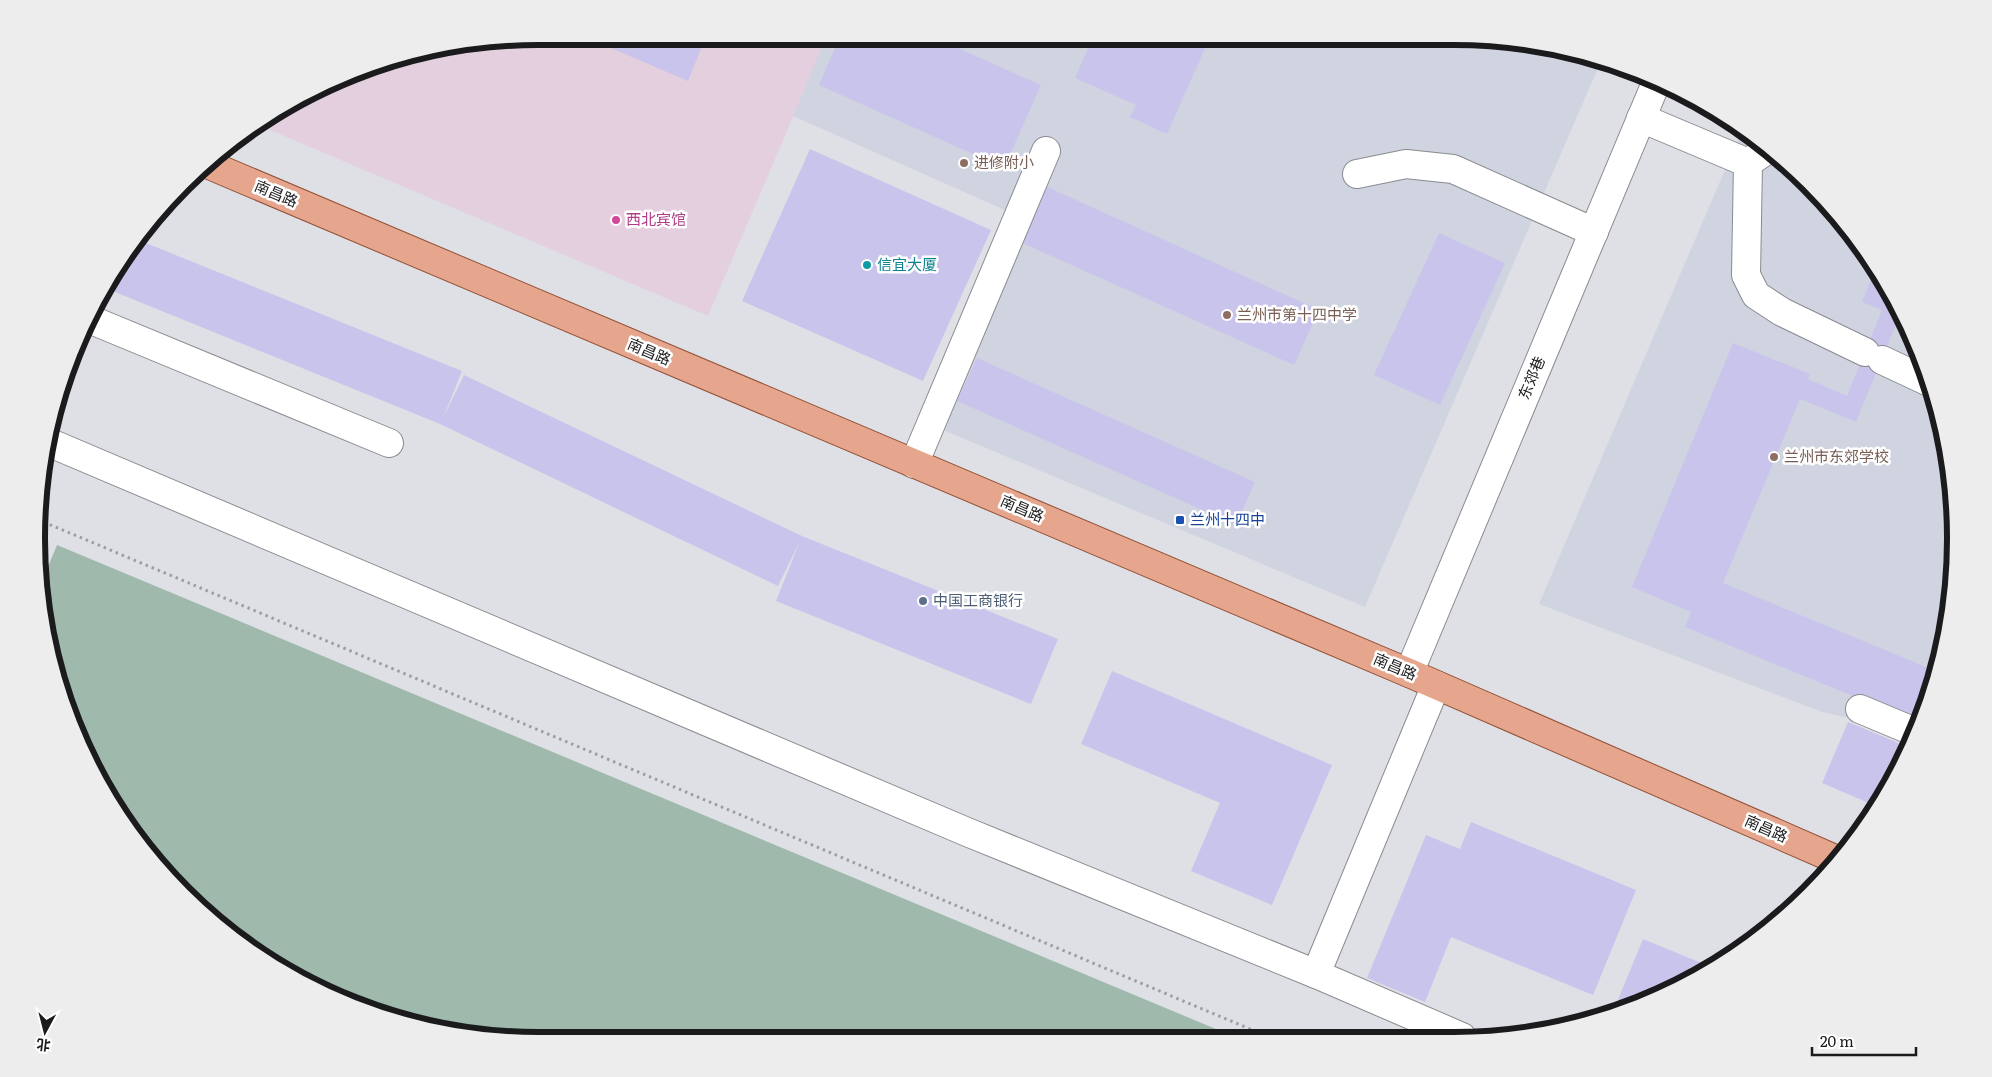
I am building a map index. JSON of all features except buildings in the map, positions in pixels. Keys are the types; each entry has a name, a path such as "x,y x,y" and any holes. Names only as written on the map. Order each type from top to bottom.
{"main road":[{"name":"南昌路","path":"213,167 1409,673 1831,857"}],"street":[{"name":"东郊巷","path":"1409,673 1654,88"},
{"path":"1641,118 1758,156 1746,275 1756,295 1782,312 1920,378"},
{"path":"914,464 1046,151"},
{"path":"1357,174 1406,164 1453,169 1594,232"},
{"path":"95,322 389,444"},
{"path":"54,444 957,828 1316,974 1450,1032"},
{"path":"1316,974 1436,685"},
{"path":"1860,709 1908,729"}],"path":[{"path":"45,524 1257,1032"}],"shaded area":[{"name":"西北宾馆","path":"538,45 824,45 708,316 265,128 320,96 380,71 442,54 474,49"},
{"name":"兰州市第十四中学","path":"823,45 1454,45 1518,49 1550,54 1598,67 1365,607 917,419 1007,211 793,116"},
{"name":"兰州市东郊学校","path":"1739,136 1779,167 1825,213 1864,264 1896,320 1921,380 1930,411 1938,442 1943,474 1947,538 1946,571 1938,635 1921,697 1909,727 1907,731 1822,712 1539,604"}],"green space":[{"path":"57,545 1223,1032 538,1032 474,1028 442,1023 380,1006 320,981 264,949 213,910 167,864 147,839 128,813 96,757 71,697 54,635 46,571"}],"place":[{"name":"进修附小","path":"964,163"},
{"name":"西北宾馆","path":"616,220"},
{"name":"信宜大厦","path":"867,265"},
{"name":"兰州市第十四中学","path":"1227,315"},
{"name":"兰州市东郊学校","path":"1774,457"},
{"name":"兰州十四中","path":"1180,520"},
{"name":"中国工商银行","path":"923,601"}]}
